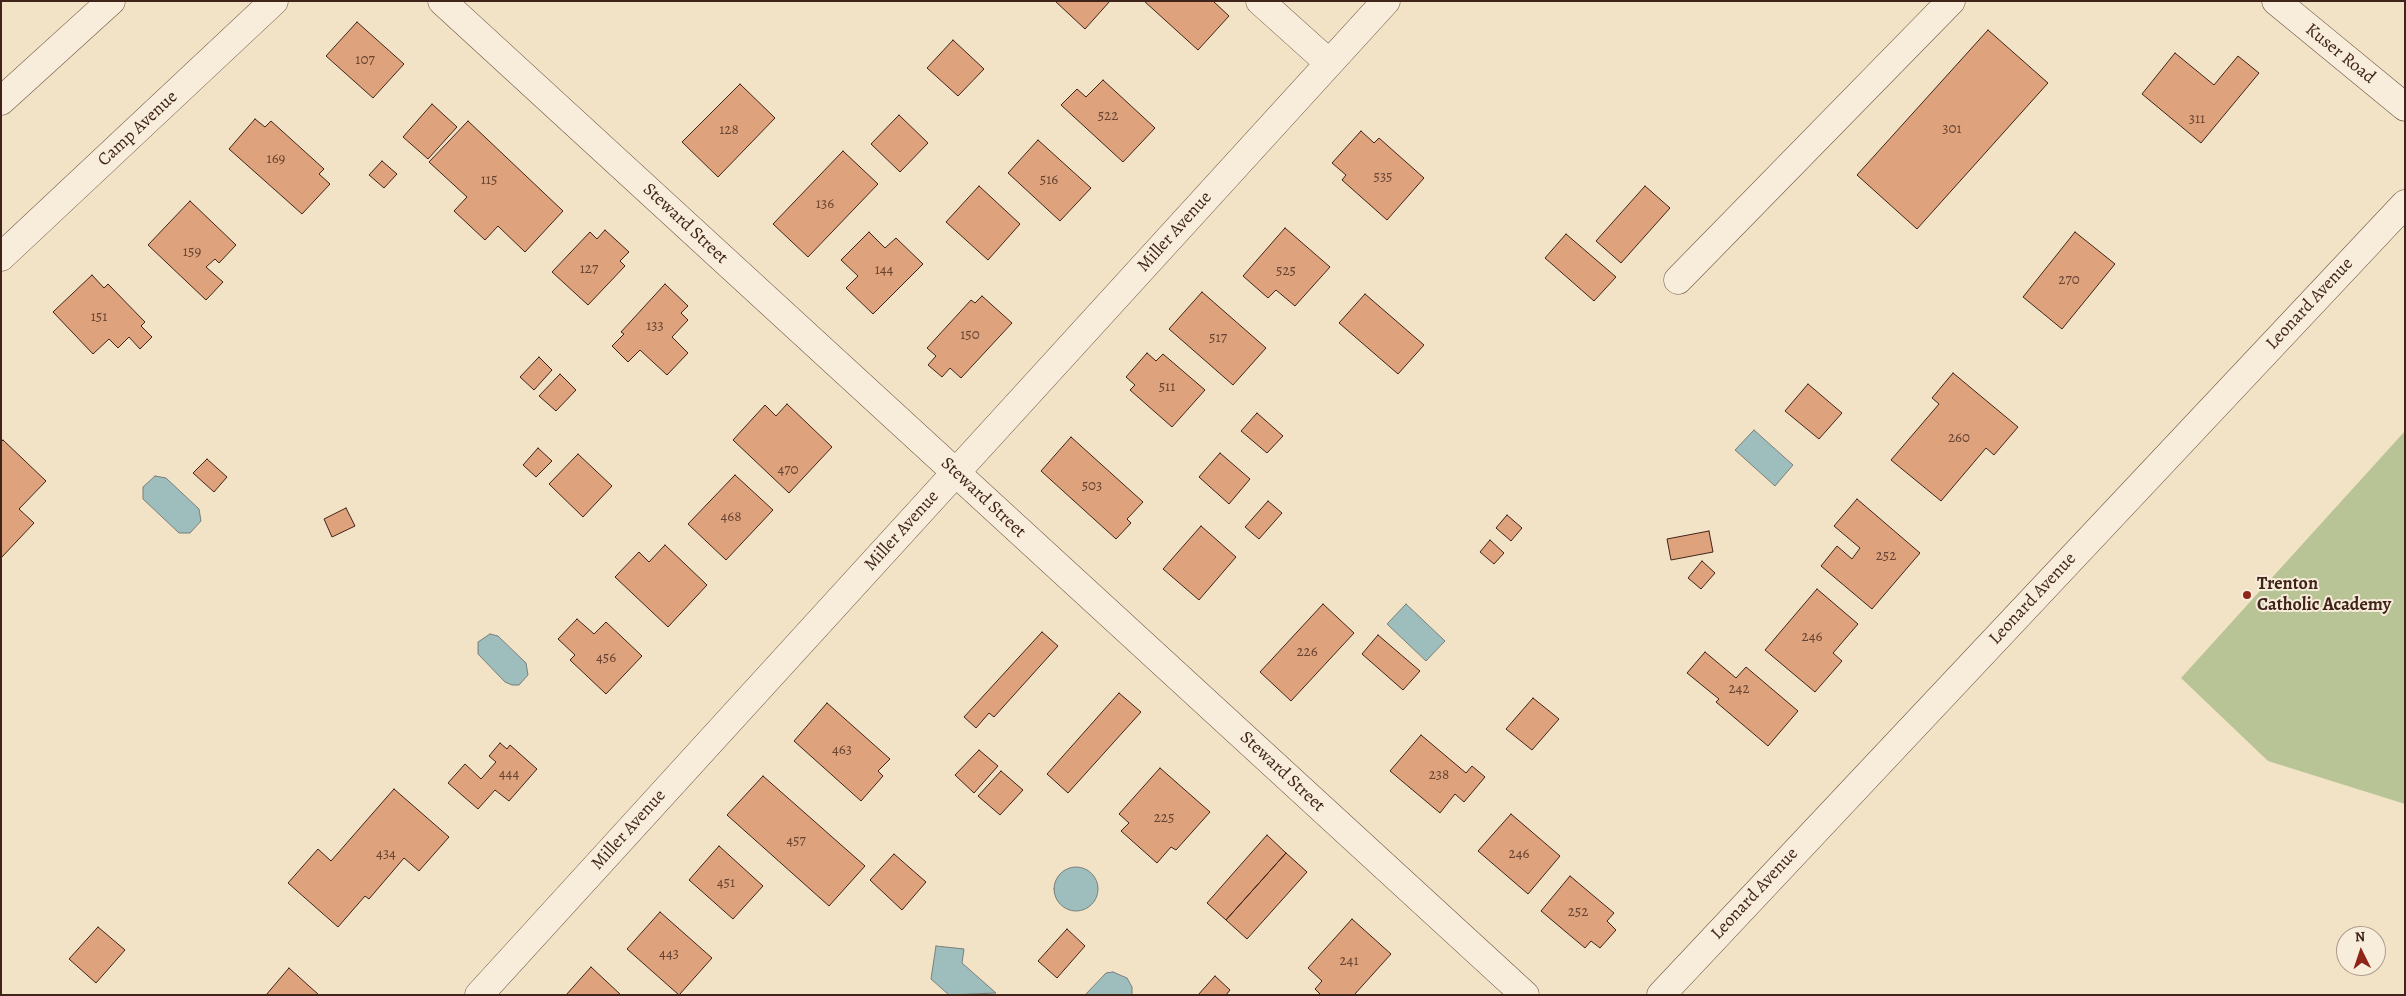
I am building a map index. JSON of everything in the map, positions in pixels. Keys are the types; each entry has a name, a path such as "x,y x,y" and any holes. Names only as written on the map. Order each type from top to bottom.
{"street":[{"path":"1,101 111,1"},
{"name":"Camp Avenue","path":"1,257 274,1"},
{"name":"Steward Street","path":"442,1 1525,995"},
{"path":"1260,1 1329,63"},
{"name":"Miller Avenue","path":"479,995 1386,1"},
{"path":"1678,280 1951,1"},
{"name":"Kuser Road","path":"2276,1 2405,107"},
{"name":"Leonard Avenue","path":"1661,995 2405,204"}],"green space":[{"path":"2405,431 2405,804 2268,761 2181,678"}],"water":[{"path":"1754,430 1793,465 1775,486 1735,450"},
{"path":"155,476 166,478 199,509 201,521 190,533 179,533 143,499 143,487"},
{"path":"1406,604 1445,641 1426,661 1387,624"},
{"path":"490,634 498,636 526,663 528,675 519,685 505,682 478,654 478,642"},
{"path":"1076,867 1088,871 1094,877 1098,889 1094,901 1088,907 1076,911 1064,907 1058,901 1054,889 1058,877 1064,871"},
{"path":"936,946 964,949 962,963 996,993 949,995 931,979"},
{"path":"1113,972 1127,978 1132,987 1132,995 1085,995 1106,973"}],"building":[{"path":"1055,1 1110,1 1085,29"},
{"path":"1144,1 1213,1 1229,16 1198,50"},
{"path":"357,22 404,64 373,98 326,56"},
{"path":"1988,30 2048,83 1917,229 1857,175"},
{"path":"953,40 984,69 958,96 927,68"},
{"path":"2175,53 2214,85 2238,56 2259,73 2201,143 2142,94"},
{"path":"1103,80 1155,128 1123,162 1061,105 1077,89 1086,97"},
{"path":"740,84 775,118 718,177 682,142"},
{"path":"432,104 457,127 428,159 403,137"},
{"path":"899,115 928,143 900,172 871,144"},
{"path":"255,119 265,127 271,121 324,169 319,174 330,184 302,214 229,149"},
{"path":"468,121 563,211 525,252 498,226 485,240 454,211 467,197 429,162"},
{"path":"1361,131 1374,143 1379,138 1424,178 1387,220 1342,180 1346,175 1332,163"},
{"path":"1038,140 1091,188 1060,221 1008,173"},
{"path":"843,151 878,184 808,257 773,224"},
{"path":"382,161 397,174 384,188 369,175"},
{"path":"979,186 1020,224 988,260 946,222"},
{"path":"1645,186 1670,208 1621,263 1596,241"},
{"path":"190,201 236,245 219,263 215,259 206,267 223,282 206,300 148,245"},
{"path":"1285,228 1330,267 1295,306 1276,290 1268,298 1243,276"},
{"path":"605,230 629,252 620,261 625,266 588,305 552,272 590,232 597,239"},
{"path":"869,232 885,248 896,238 923,264 873,314 846,288 858,276 841,260"},
{"path":"2075,232 2115,264 2062,329 2023,297"},
{"path":"1566,234 1616,277 1594,301 1545,258"},
{"path":"92,275 104,288 108,284 145,322 141,326 152,337 140,349 129,337 118,348 109,339 93,354 53,312"},
{"path":"665,284 688,306 681,313 688,320 672,337 688,353 667,375 640,350 628,362 612,346 624,334 621,332"},
{"path":"1202,292 1266,348 1233,385 1169,329"},
{"path":"1365,294 1424,345 1398,374 1339,323"},
{"path":"982,296 1012,323 961,378 950,368 942,377 928,365 936,356 927,348 971,300 975,303"},
{"path":"1147,353 1156,361 1163,354 1205,390 1172,427 1130,390 1135,385 1126,377"},
{"path":"539,357 552,370 534,390 520,377"},
{"path":"1953,373 2018,427 1994,455 1986,448 1941,501 1891,460 1939,404 1932,398"},
{"path":"560,374 576,390 556,411 539,396"},
{"path":"1808,384 1842,413 1819,439 1785,411"},
{"path":"787,404 832,447 789,493 733,440 765,405 776,416"},
{"path":"1257,413 1283,436 1267,453 1241,431"},
{"path":"1071,437 1143,502 1127,519 1131,523 1116,539 1041,471"},
{"path":"3,440 46,481 19,509 34,523 1,558 1,442"},
{"path":"538,448 552,461 536,477 523,465"},
{"path":"1220,453 1250,479 1229,504 1199,477"},
{"path":"578,454 612,486 583,517 549,484"},
{"path":"207,459 227,477 214,492 193,473"},
{"path":"735,475 773,510 726,560 688,524"},
{"path":"1857,499 1920,553 1872,609 1821,566 1837,546 1852,559 1860,548 1834,526"},
{"path":"1268,501 1282,513 1259,539 1245,527"},
{"path":"346,508 355,526 332,537 324,519"},
{"path":"1507,515 1522,528 1511,541 1496,528"},
{"path":"1201,526 1236,557 1199,600 1163,569"},
{"path":"1709,531 1713,552 1671,560 1667,539"},
{"path":"1490,540 1504,553 1494,564 1480,552"},
{"path":"665,545 707,585 668,627 615,577 639,552 649,562"},
{"path":"1702,561 1715,573 1701,589 1688,578"},
{"path":"1817,589 1858,624 1833,653 1842,661 1815,692 1765,650"},
{"path":"1323,604 1354,633 1291,701 1260,672"},
{"path":"577,619 594,634 606,622 642,656 606,694 570,660 575,655 558,639"},
{"path":"1042,632 1058,646 994,717 989,713 976,728 964,717"},
{"path":"1378,635 1420,671 1403,690 1362,654"},
{"path":"1705,652 1736,678 1746,667 1798,711 1768,746 1716,702 1719,699 1687,673"},
{"path":"1119,693 1141,712 1068,793 1047,774"},
{"path":"1533,698 1559,719 1532,750 1506,729"},
{"path":"827,703 890,759 878,771 883,776 861,801 794,741"},
{"path":"1421,735 1466,773 1472,766 1485,777 1464,802 1455,794 1440,813 1390,771"},
{"path":"500,743 507,749 510,745 537,769 509,801 495,790 478,809 448,783 465,764 481,779 496,762 489,756"},
{"path":"979,750 998,766 974,793 955,775"},
{"path":"1160,768 1210,812 1176,850 1171,847 1157,863 1121,831 1129,823 1119,814"},
{"path":"1001,771 1023,790 1000,815 978,796"},
{"path":"763,776 865,866 829,906 727,815"},
{"path":"394,789 449,837 419,871 404,858 369,899 365,896 338,927 288,883 318,849 331,861"},
{"path":"1511,814 1560,856 1528,894 1478,851"},
{"path":"1267,835 1286,853 1226,920 1207,903"},
{"path":"719,846 763,886 733,919 689,880"},
{"path":"1286,853 1307,872 1247,939 1226,920"},
{"path":"894,854 926,882 902,910 870,880"},
{"path":"1570,876 1614,913 1607,921 1616,930 1600,948 1591,941 1585,948 1541,911"},
{"path":"660,912 712,958 679,995 627,949"},
{"path":"1352,919 1391,954 1354,995 1321,995 1315,989 1322,981 1308,968"},
{"path":"98,927 125,950 96,983 69,959"},
{"path":"1067,929 1085,946 1057,978 1038,961"},
{"path":"591,967 621,995 566,995"},
{"path":"289,968 319,995 266,995"},
{"path":"1215,976 1230,990 1226,995 1198,995"}],"place":[{"name":"Trenton Catholic Academy","path":"2247,595"}]}
